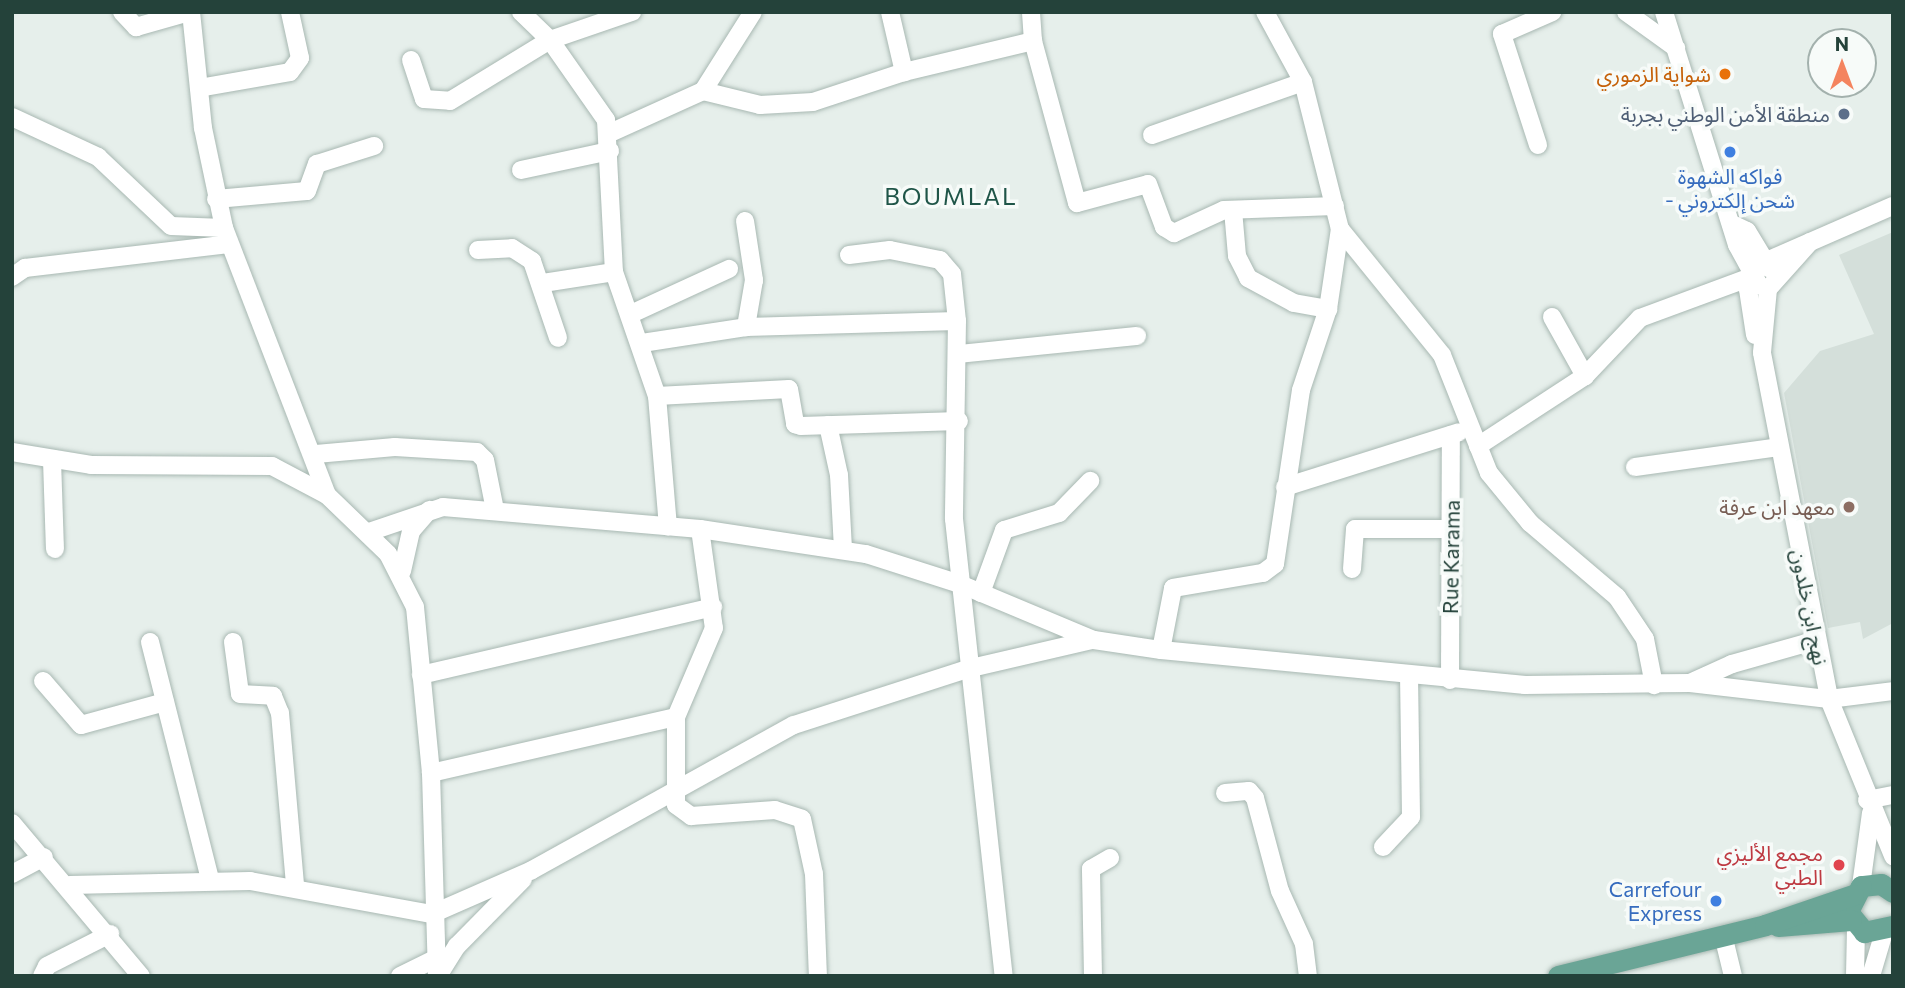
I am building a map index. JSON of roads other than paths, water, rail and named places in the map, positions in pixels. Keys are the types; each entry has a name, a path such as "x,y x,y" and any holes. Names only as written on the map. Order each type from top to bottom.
{"main road":[{"path":"1558,976 1765,925 1857,890 1881,884 1893,892"},
{"path":"1854,924 1857,890"},
{"path":"1765,925 1854,924 1890,928"}],"street":[{"path":"122,12 136,27 190,12 216,199 227,236 316,454 327,495"},
{"path":"199,88 290,72 300,58 290,12"},
{"path":"521,12 550,40 610,142 614,272 642,343 657,396 668,527"},
{"path":"411,60 415,87 424,99 440,103 550,40 632,12"},
{"path":"521,170 610,142 703,91 753,12"},
{"path":"890,12 904,72"},
{"path":"1031,12 1033,41 1073,201 1148,184 1169,233 1233,210 1335,206"},
{"path":"1161,650 1173,588 1263,573 1275,564 1301,390 1328,309 1340,229 1303,82 1265,12"},
{"path":"1538,145 1502,34 1552,12"},
{"path":"1626,12 1676,48"},
{"name":"نهج ابن خلدون","path":"1664,12 1751,276 1749,309 1762,353 1829,699 1869,807 1893,856"},
{"path":"703,91 738,103 785,105 904,72 1033,41"},
{"path":"1152,135 1303,82"},
{"path":"12,117 98,158 171,226 227,236"},
{"path":"216,199 307,191 317,164 374,146"},
{"path":"1478,446 1585,376 1640,318 1751,276 1764,261 1893,206"},
{"path":"1233,210 1237,256 1248,278 1294,303 1328,309"},
{"path":"745,220 754,280 746,327"},
{"name":"نهج ابن خلدون","path":"1734,225 1747,232 1764,261 1772,284 1762,353"},
{"path":"1340,229 1442,355 1468,428 1522,515 1616,597 1645,639 1654,685"},
{"path":"12,277 25,268 227,236"},
{"path":"1772,284 1810,242"},
{"path":"478,250 525,254 543,283 558,338"},
{"path":"849,255 890,250 940,260 952,274 959,354 959,421 953,495 967,669 1004,976"},
{"path":"631,314 729,270"},
{"path":"543,283 614,272"},
{"name":"نهج ابن خلدون","path":"1751,276 1772,284"},
{"path":"1552,317 1585,376"},
{"path":"642,343 746,327 957,321"},
{"path":"959,354 1137,336"},
{"path":"657,396 789,389 796,425 959,421"},
{"path":"828,425 839,475 843,549"},
{"path":"1285,487 1468,428"},
{"name":"Rue Karama","path":"1450,680 1451,435"},
{"path":"316,454 395,447 477,452 485,460 495,510"},
{"path":"1635,467 1779,447"},
{"path":"12,452 52,460 117,466 241,461 280,469 327,495 369,532 402,571 415,607 431,773 432,914 437,970"},
{"path":"52,460 55,549"},
{"path":"981,593 1004,530 1059,513 1090,481"},
{"path":"369,532 432,508 495,510 700,529 843,549 960,584 1094,640 1161,650 1450,680 1654,685 1689,683 1829,699 1893,691"},
{"path":"402,571 411,531 432,508"},
{"path":"700,529 712,607 707,649 676,717 676,806 691,816 775,810 802,819 814,874 818,976"},
{"path":"1352,569 1355,529 1451,529"},
{"path":"421,675 712,607"},
{"path":"70,885 210,879 295,886 432,914 533,870 674,788 794,725 967,669 1094,640"},
{"path":"1689,683 1732,664 1817,640"},
{"path":"150,642 210,879"},
{"path":"233,642 240,694 273,696 278,706 290,784 295,886"},
{"path":"1383,847 1411,817 1409,677"},
{"path":"43,681 81,724 165,702"},
{"path":"431,773 676,717"},
{"path":"1225,793 1249,791 1255,798 1280,891 1304,944 1308,976"},
{"path":"1869,807 1893,795"},
{"name":"نهج ابن خلدون","path":"1857,890 1869,807"},
{"path":"12,823 70,885 141,976"},
{"path":"12,874 44,857"},
{"path":"1093,976 1091,869 1110,858"},
{"path":"400,976 437,970 457,946 533,870"},
{"path":"1854,924 1855,976"},
{"path":"1871,976 1890,928"},
{"path":"43,976 47,966 110,934"},
{"path":"1723,934 1733,976"}],"place":[{"name":"شواية الزموري","path":"1725,74"},
{"name":"منطقة الأمن الوطني بجربة","path":"1844,114"},
{"name":"فواكه الشهوة - شحن إلكتروني","path":"1730,152"},
{"name":"معهد ابن عرفة","path":"1849,507"},
{"name":"مجمع الأليزي الطبي","path":"1839,865"},
{"name":"Carrefour Express","path":"1716,901"}],"district":[{"name":"BOUMLAL","path":"951,196"}]}
